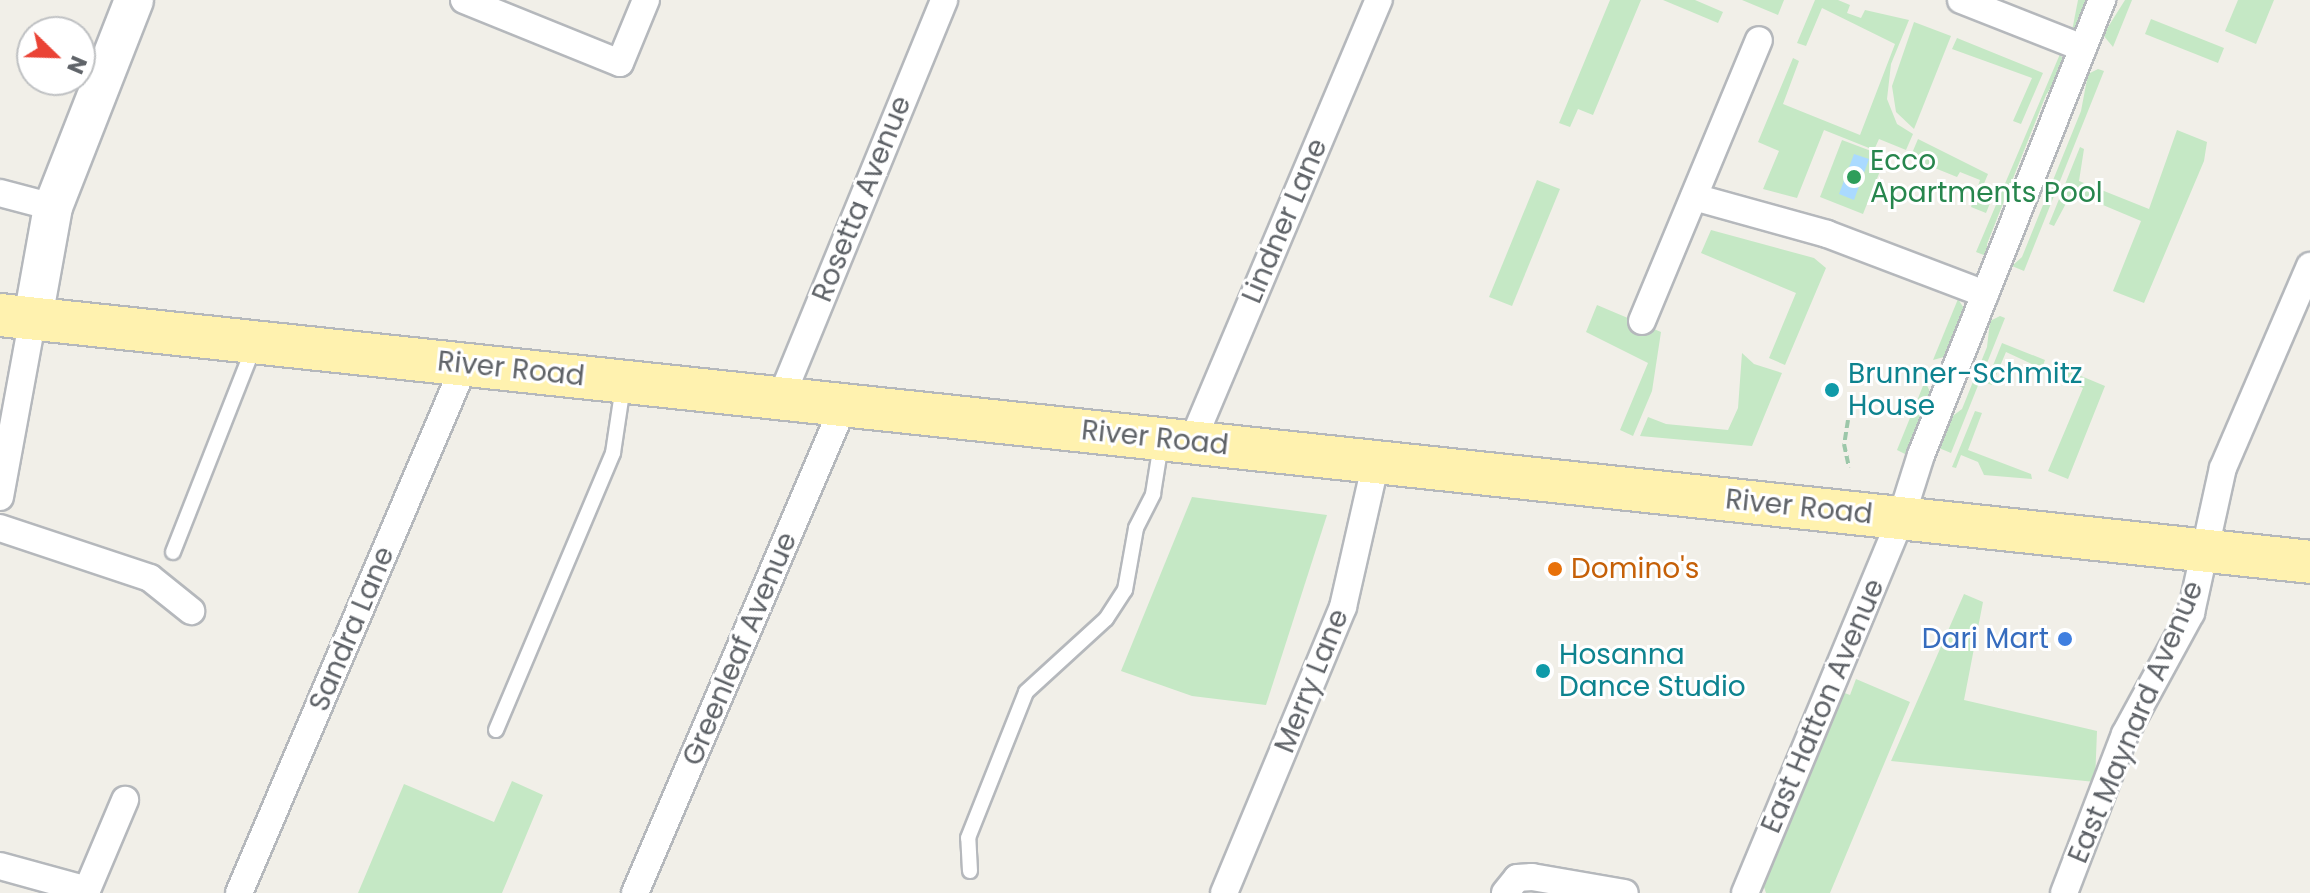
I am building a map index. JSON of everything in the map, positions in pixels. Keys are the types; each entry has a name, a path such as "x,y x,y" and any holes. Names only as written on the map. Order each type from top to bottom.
{"main road":[{"name":"River Road","path":"16,317 2310,562"}],"street":[{"path":"0,497 16,317 53,207 134,0"},
{"path":"464,0 620,63 646,0"},
{"name":"Rosetta Avenue","path":"781,398 944,0"},
{"name":"Lindner Lane","path":"1177,441 1379,0"},
{"path":"1961,0 2083,48"},
{"name":"East Hatton Avenue","path":"1745,893 1901,518 1985,294 2102,0"},
{"path":"1642,321 1759,40"},
{"path":"0,193 53,207"},
{"path":"1694,197 1827,234 1985,294"},
{"name":"East Maynard Avenue","path":"2064,893 2125,734 2191,613 2223,468 2310,266"},
{"name":"Sandra Lane","path":"239,893 465,364"},
{"name":"Greenleaf Avenue","path":"635,893 844,405"},
{"name":"Merry Lane","path":"1224,893 1343,607 1376,462"},
{"path":"0,528 150,578 191,611"},
{"path":"0,866 87,890 125,800"},
{"path":"1505,893 1517,878 1532,877 1625,893"}],"lane":[{"path":"173,552 237,401 255,342"},
{"path":"496,730 615,447 623,381"},
{"path":"970,871 968,838 1026,692 1106,619 1125,590 1136,528 1177,441"}],"path":[{"path":"1848,420 1844,444 1849,467"}],"green space":[{"path":"1610,0 1641,0 1593,115 1578,109 1570,127 1559,123"},
{"path":"1663,0 1695,0 1723,12 1718,23"},
{"path":"1742,0 1784,0 1778,15"},
{"path":"1815,0 1838,0 1850,5 1847,13 1861,18 1865,10 1909,20 1891,64 1887,99 1897,124 1913,134 1906,150 1879,139 1874,150 1824,130 1797,198 1763,189 1779,151 1758,142 1793,58 1799,61 1783,104 1860,135 1895,44 1822,8 1806,46 1797,43"},
{"path":"2078,0 2085,0 2088,7 2082,26 2072,31"},
{"path":"2125,0 2132,0 2113,47 2103,35"},
{"path":"2238,0 2274,0 2256,44 2225,31"},
{"path":"2151,19 2224,48 2218,63 2145,34"},
{"path":"1914,22 1951,36 1914,129 1896,112 1892,86"},
{"path":"1957,38 2043,73 2021,124 2013,121 2032,78 1952,49"},
{"path":"2060,54 2066,65 2046,95 1987,244 1989,257 1976,252"},
{"path":"2098,69 2104,71 2024,271 2012,266 2022,257 2081,111 2088,74"},
{"path":"2177,130 2207,142 2204,161 2144,303 2113,291 2141,221 2072,192 2054,226 2049,224 2080,147 2084,149 2079,181 2149,209"},
{"path":"1918,139 1988,174 1983,186 1995,191 1986,213 1971,207 1980,180 1960,172 1957,177 1910,158"},
{"path":"1842,140 1879,154 1882,166 1863,214 1820,197"},
{"path":"1537,180 1560,189 1512,306 1489,297"},
{"path":"1711,230 1814,258 1826,268 1785,365 1769,358 1796,293 1701,253"},
{"path":"1958,299 1967,313 1944,357 1933,360"},
{"path":"1597,305 1661,332 1652,391 1633,436 1620,430 1648,363 1586,332"},
{"path":"2000,316 2005,318 1951,453 1939,448 1950,418 1962,409 1987,347 1990,321"},
{"path":"2002,343 2045,360 2042,368 2059,375 2062,368 2105,386 2068,479 2048,471 2083,388 2006,352 1992,385 1986,383"},
{"path":"1742,353 1754,364 1782,373 1752,446 1640,436 1648,417 1666,424 1728,430 1738,408"},
{"path":"1925,381 1930,392 1905,454 1897,450"},
{"path":"1975,411 1982,413 1968,450 2031,474 2032,479 1984,475 1978,462 1961,455 1956,468 1952,467"},
{"path":"1192,497 1327,515 1266,705 1192,696 1121,671"},
{"path":"1964,594 1983,602 1964,700 2097,731 2095,782 1891,761"},
{"path":"1856,679 1910,702 1830,893 1766,893 1762,881 1842,692 1850,695"},
{"path":"512,781 543,795 502,893 358,893 404,784 494,822"}],"water":[{"name":"Ecco Apartments Pool","path":"1854,154 1869,159 1854,200 1839,194"}],"place":[{"name":"Ecco Apartments Pool","path":"1854,177"},
{"name":"Brunner-Schmitz House","path":"1832,390"},
{"name":"Domino's","path":"1555,569"},
{"name":"Dari Mart","path":"2065,639"},
{"name":"Hosanna Dance Studio","path":"1543,671"}]}
